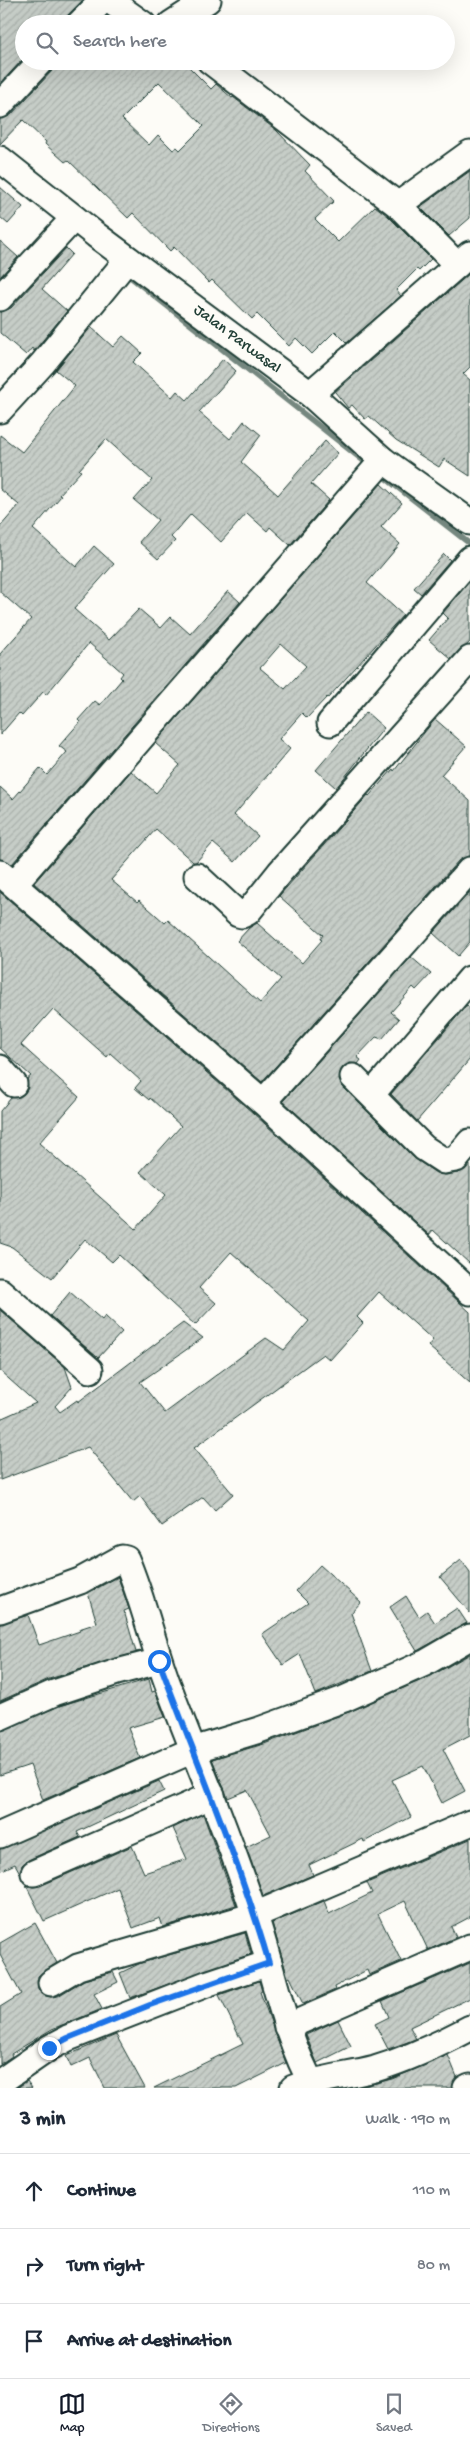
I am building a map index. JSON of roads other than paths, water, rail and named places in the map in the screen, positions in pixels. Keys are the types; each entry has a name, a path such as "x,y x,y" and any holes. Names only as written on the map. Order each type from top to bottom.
{"street":[{"path":"88,15 103,0"},
{"path":"109,0 130,15"},
{"path":"185,15 208,0"},
{"path":"0,105 33,70"},
{"path":"222,70 398,205 464,259 310,394"},
{"path":"398,205 470,153"},
{"name":"Jalan Parwasal","path":"0,159 68,224 123,266 310,394 383,460 470,522"},
{"path":"0,298 68,224"},
{"path":"0,410 43,363 123,266"},
{"path":"383,460 7,878 263,1102 470,1292"},
{"path":"330,723 470,559"},
{"path":"197,876 238,914 242,915 248,912 280,872 470,659"},
{"path":"263,1102 470,870"},
{"path":"372,1094 470,979"},
{"path":"353,1077 424,1148 444,1161 456,1159 470,1142"},
{"path":"0,1291 90,1370"},
{"path":"0,1610 80,1581 122,1558 126,1559 159,1661 212,1795 255,1915 306,2086 376,2068 438,2045 470,2028"},
{"path":"0,1835 193,1750 259,1730 344,1699 424,1662 470,1637"},
{"path":"0,1717 54,1693 159,1661"},
{"path":"34,1873 212,1795"},
{"path":"51,1983 78,1967 98,1960 255,1915 470,1823"},
{"path":"287,2027 470,1948"},
{"path":"0,2082 49,2048 68,2038 209,1983 269,1963"},
{"path":"466,2088 470,2086"}],"waterway":[{"path":"124,272 370,466"},
{"path":"379,473 470,544"}]}
